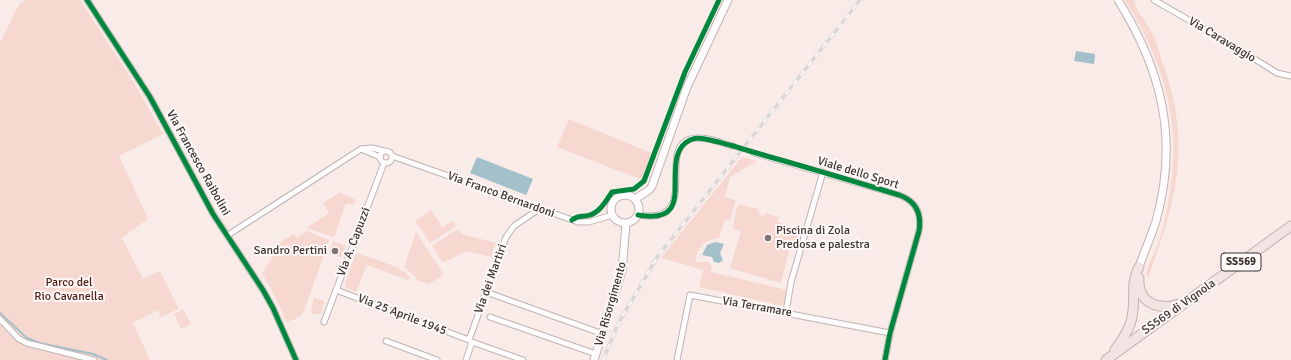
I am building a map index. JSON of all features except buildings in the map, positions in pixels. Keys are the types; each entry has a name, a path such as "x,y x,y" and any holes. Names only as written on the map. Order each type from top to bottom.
{"highway":[{"name":"SS569 di Vignola","path":"1108,358 1291,226"},
{"name":"SS569","path":"1139,267 1140,289 1149,303 1155,306 1166,307 1178,304 1191,298"},
{"name":"SS569","path":"1108,358 1124,337 1130,323 1134,309 1134,280 1139,267"}],"main road":[{"path":"635,199 649,190 652,186 687,87 728,0"},
{"path":"1118,0 1138,34 1152,66 1161,99 1165,127 1165,162 1160,200 1152,233 1139,267"},
{"path":"626,195 635,199 639,206 638,215 631,223 626,224 617,222 612,215 611,205 617,197 626,195"},
{"name":"Via Risorgimento","path":"595,357 623,266 626,224"}],"street":[{"name":"Via Francesco Raibolini","path":"87,0 150,96 198,187 274,308 296,360"},
{"name":"Via Caravaggio","path":"1154,0 1234,46 1277,74 1291,76"},
{"path":"638,215 658,216 670,209 674,198 678,152 691,139 704,138 734,146"},
{"name":"Via Franco Bernardoni","path":"362,149 372,148 388,151 392,156 578,222 595,220 612,215"},
{"path":"228,235 362,149 380,157 384,163 390,161 392,156"},
{"path":"380,157 384,151"},
{"name":"Viale dello Sport","path":"754,153 904,197 910,200 919,210 919,231 890,333 885,360"},
{"name":"Via A. Capuzzi","path":"324,322 384,163"},
{"name":"Viale dello Sport","path":"786,312 791,282 823,172"},
{"name":"Via dei Martiri","path":"466,360 470,341 486,292 510,231 539,209"},
{"name":"Via 25 Aprile 1945","path":"336,290 523,360"},
{"path":"486,292 603,334"},
{"name":"Via Terramare","path":"677,360 690,295 786,312 890,333"},
{"path":"490,317 595,357"},
{"path":"0,320 19,339 26,343 94,360"},
{"path":"386,341 437,360"}],"green space":[{"name":"Parco del Rio Cavanella","path":"27,0 80,0 133,81 163,134 119,156 148,219 122,238 143,279 160,271 179,309 161,317 158,310 133,323 150,360 0,360 0,43 19,4"},
{"path":"1125,0 1134,0 1137,9 1155,38 1172,95 1177,123 1179,149 1173,199 1148,279 1146,273 1163,227 1170,196 1173,166 1173,137 1170,109 1154,55"},
{"path":"569,119 654,154 645,181 557,147"},
{"path":"742,157 757,161 730,177 725,197 736,200 730,221 725,220 719,238 710,240 702,245 696,257 696,262 708,262 712,267 711,272 787,290 783,306 699,287 703,270 707,271 661,258"},
{"path":"341,192 356,200 354,205 346,203 334,237 307,228 329,213 323,203"},
{"name":"Piscina di Zola Predosa e palestra","path":"738,204 758,209 760,215 765,216 765,213 779,217 778,222 800,229 796,245 791,244 781,283 730,268 741,231 732,228"},
{"path":"431,210 442,227 453,221 456,226 430,243 415,221"},
{"path":"458,229 462,234 496,243 491,257 466,251 443,263 432,246"},
{"path":"307,231 329,240 311,293 301,316 286,322 277,300 262,273 271,260 277,244 294,234 297,238"},
{"path":"416,232 444,275 429,284 416,280 416,277 404,267"},
{"path":"333,241 346,246 341,257 329,253"},
{"path":"356,253 393,266 410,277 408,280 367,265 356,292 346,288 345,283"},
{"path":"314,298 325,301 321,314 313,314 311,311"},
{"path":"183,309 191,324 181,329 174,314"}],"water":[{"path":"1076,51 1095,54 1094,64 1074,61"},
{"path":"477,157 533,179 526,195 470,173"},
{"path":"715,242 724,244 720,253 723,260 719,263 714,262 712,257 702,255 707,245"}],"waterway":[{"path":"0,313 27,338 40,343 93,354 107,360"}],"tunnel":[{"path":"733,146 754,153"}],"railway":[{"path":"603,360 618,324 658,256 860,0"}],"cycle path":[{"path":"87,0 150,97 213,214 263,290 273,308 296,360"},
{"path":"572,220 577,217 594,214 612,192 634,189 644,181 685,72 719,0"},
{"path":"638,215 657,216 669,211 674,201 676,161 680,149 690,140 697,138 729,145 867,185 905,198 914,204 920,219 920,225 890,333 885,360"}],"place":[{"name":"Piscina di Zola Predosa e palestra","path":"768,238"},
{"name":"Sandro Pertini","path":"335,251"}]}
